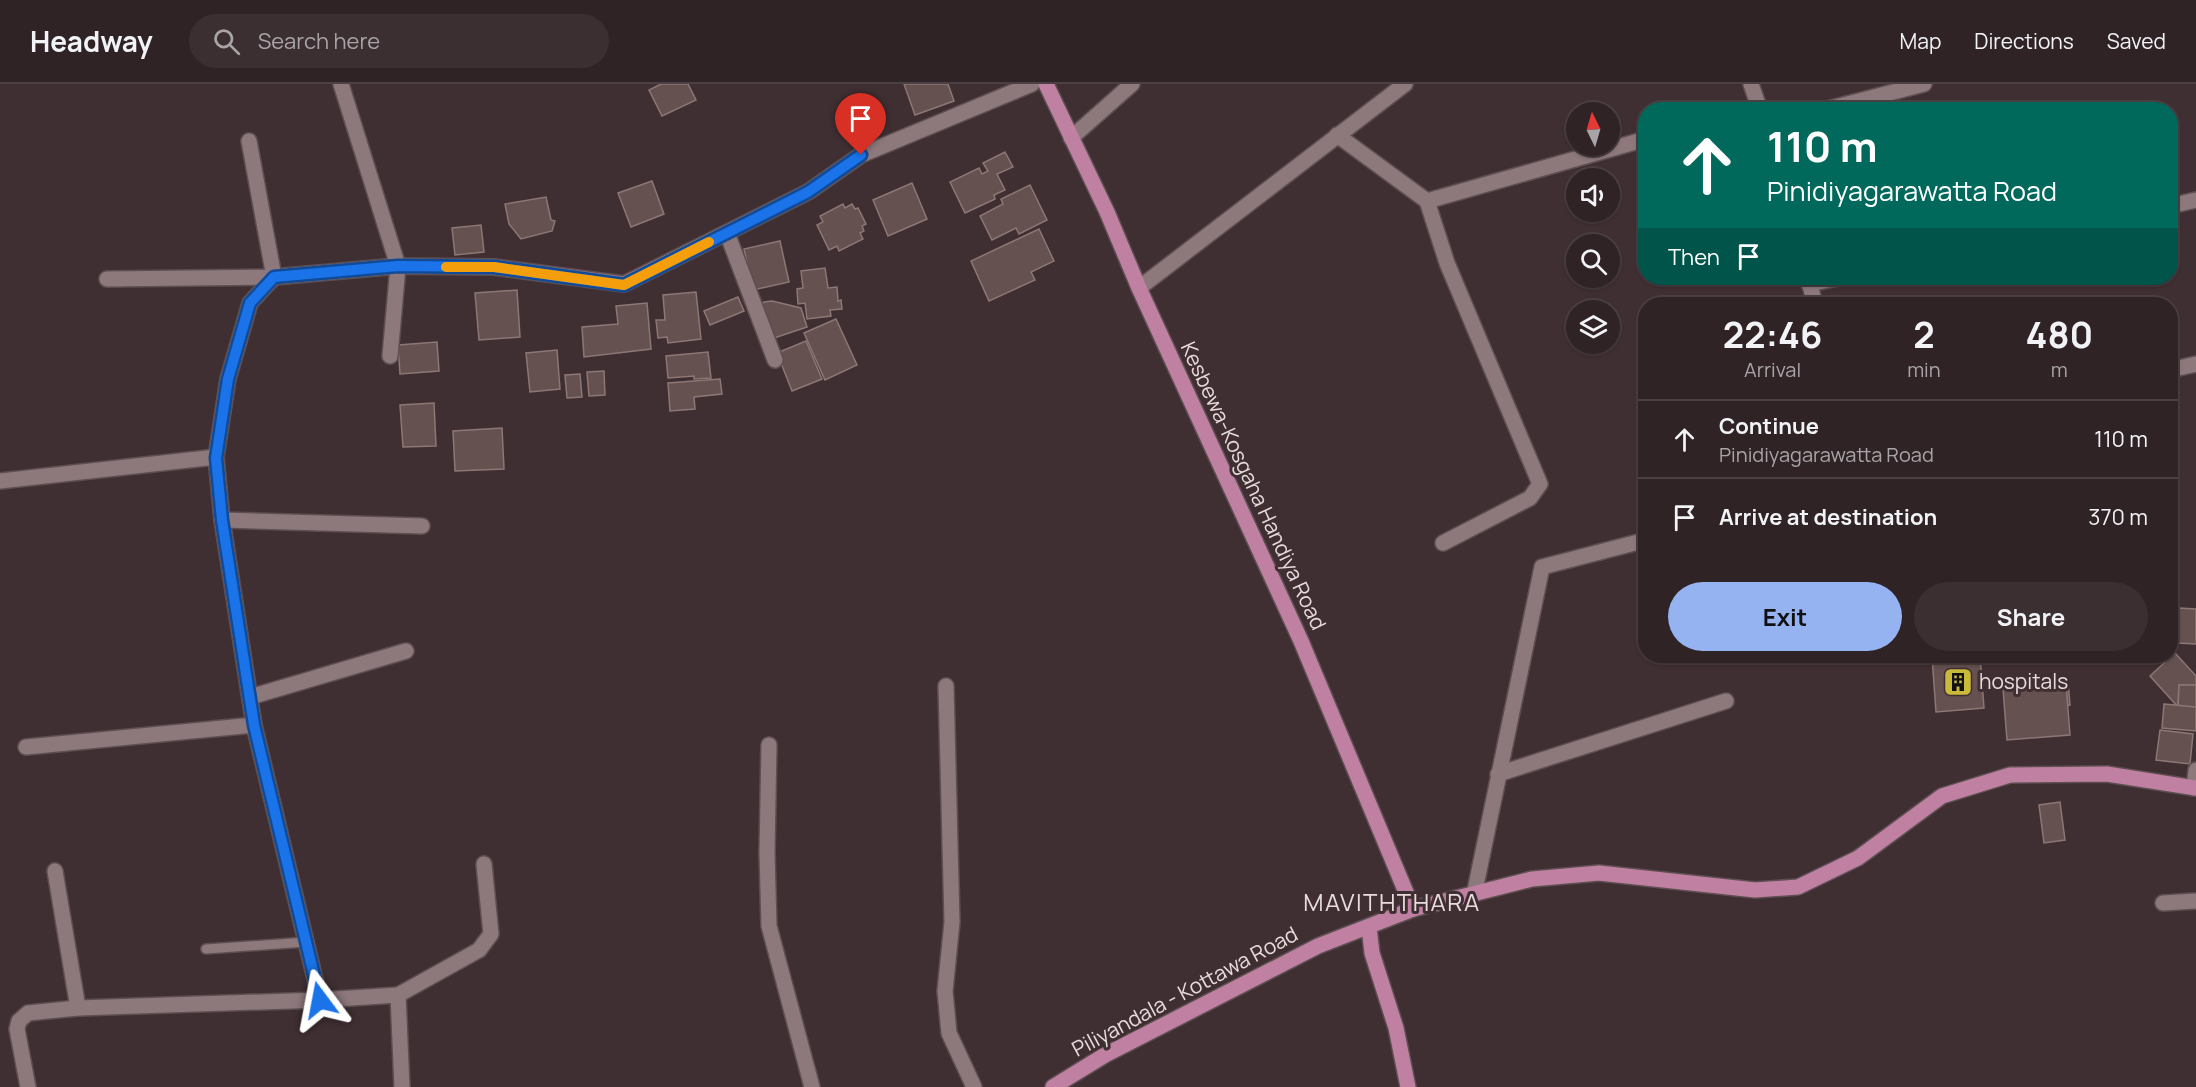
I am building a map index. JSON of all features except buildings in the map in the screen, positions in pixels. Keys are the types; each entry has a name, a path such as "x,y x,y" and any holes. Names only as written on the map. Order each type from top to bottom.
{"main road":[{"name":"Kesbewa-Kosgaha Handiya Road","path":"1046,84 1107,212 1139,288 1301,641 1413,909"},
{"name":"Piliyandala - Kottawa Road","path":"1053,1087 1105,1055 1307,952 1413,909 1532,879 1599,873 1755,890 1798,887 1858,858 1942,796 2010,776 2108,774 2195,788"},
{"path":"1368,927 1372,954 1396,1028 1408,1087"}],"street":[{"path":"341,84 398,266 390,356"},
{"path":"107,279 274,277 398,266 494,267 624,285 808,192 861,155 1032,84"},
{"path":"1071,138 1132,84"},
{"path":"1139,288 1406,84"},
{"path":"1751,84 1755,102"},
{"path":"1855,102 1924,84"},
{"path":"1337,135 1427,201 1447,263 1539,484 1530,498 1443,543"},
{"path":"249,141 274,277"},
{"path":"1427,201 1638,141"},
{"path":"2178,204 2196,200"},
{"path":"728,233 775,360"},
{"path":"274,277 250,303 228,379 216,458 222,520 254,725 320,1000"},
{"path":"2178,368 2196,364"},
{"path":"0,481 216,458"},
{"path":"222,520 422,526"},
{"path":"1474,895 1542,567 1638,542"},
{"path":"250,697 406,651"},
{"path":"946,686 952,922 945,991 949,1033 974,1087"},
{"path":"1498,774 1726,701"},
{"path":"26,747 254,725"},
{"path":"769,745 767,853 769,926 812,1087"},
{"path":"2195,788 2196,770"},
{"path":"28,1087 17,1029 19,1021 28,1013 78,1008 320,1000 398,995 479,950 487,942 491,934 484,864"},
{"path":"55,871 78,1008"},
{"path":"2163,903 2196,901"},
{"path":"398,995 402,1087"}],"lane":[{"path":"206,949 306,942"}],"slow traffic":[{"path":"446,267 494,267 624,285 709,242"}],"place":[{"name":"hospitals","path":"1958,682"}],"district":[{"name":"MAVITHTHARA","path":"1392,903"}],"route":[{"path":"320,1000 254,725 222,520 216,458 228,379 250,303 274,277 398,266 494,267 624,285 808,192 861,155"}]}
